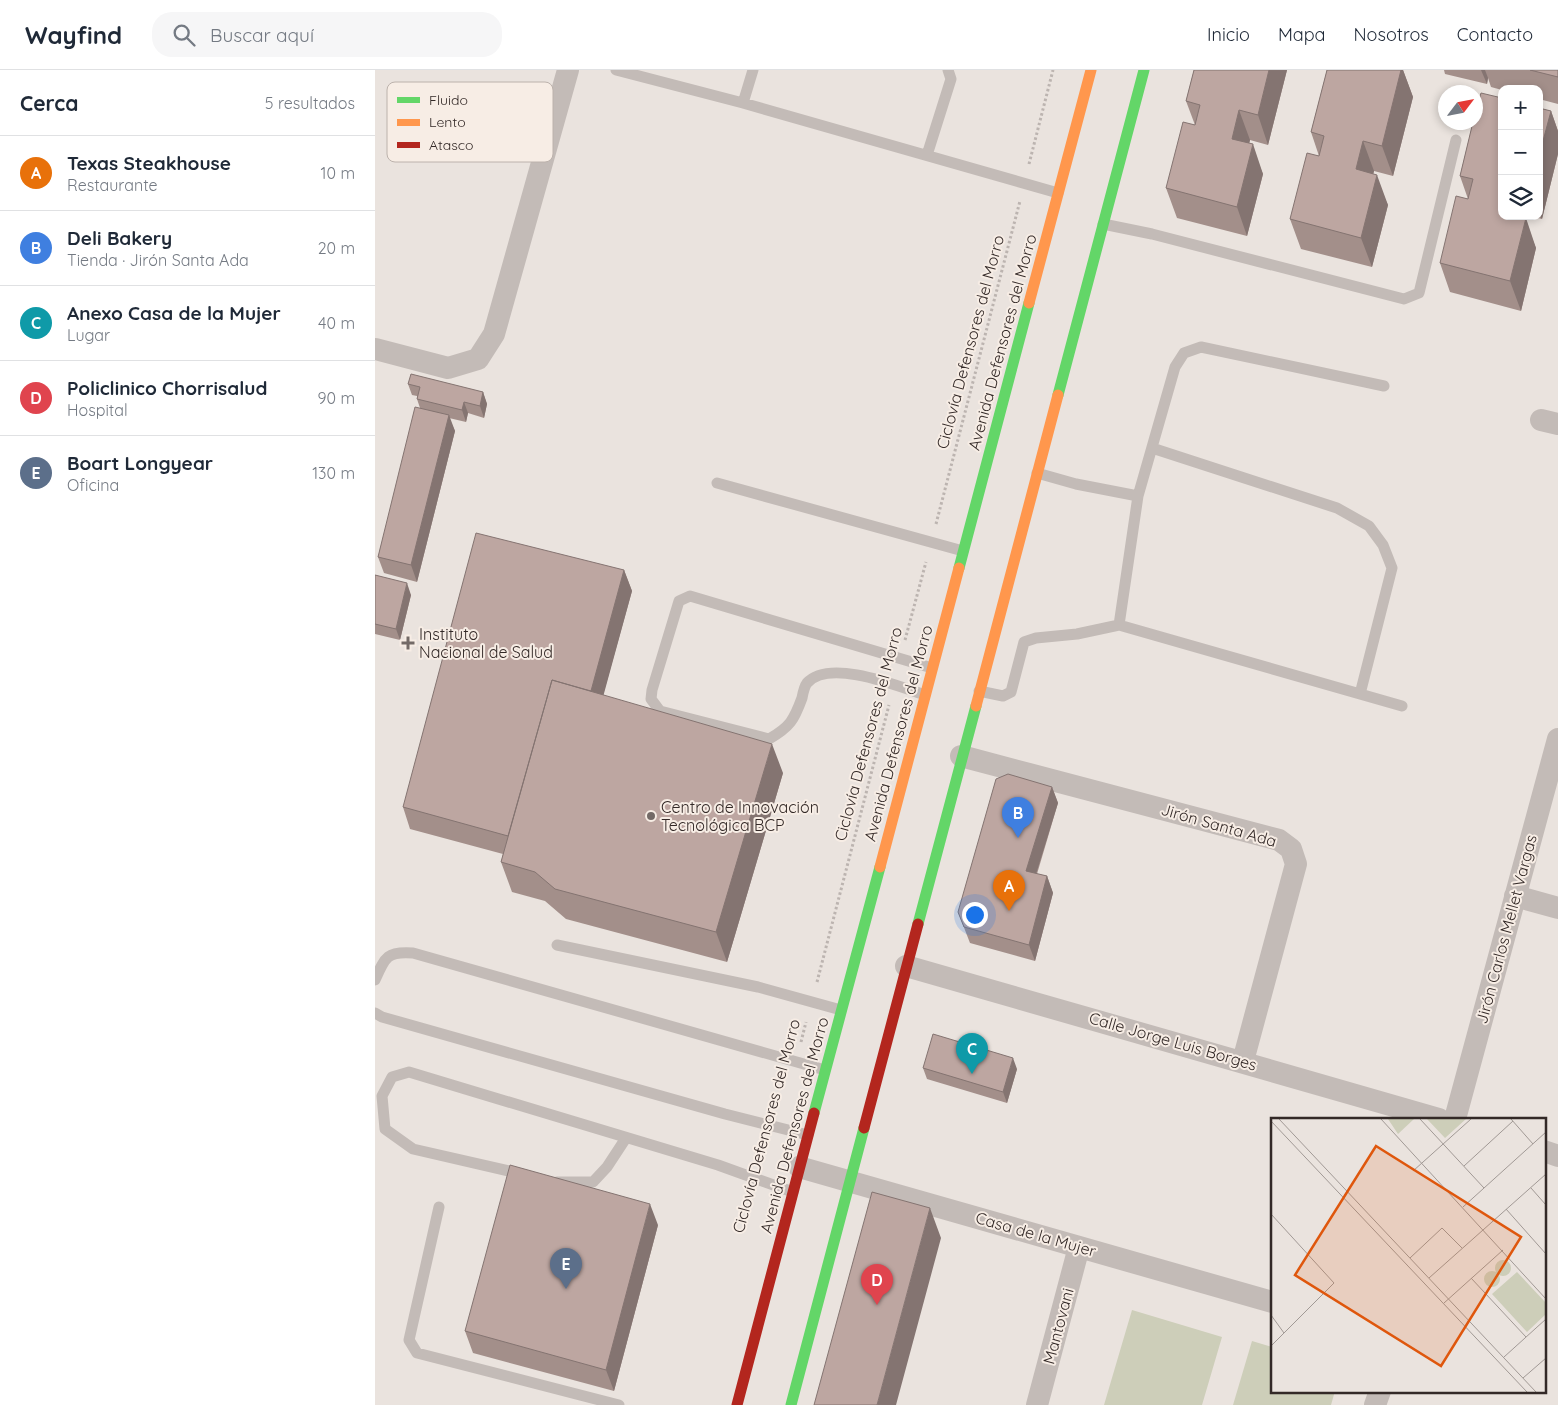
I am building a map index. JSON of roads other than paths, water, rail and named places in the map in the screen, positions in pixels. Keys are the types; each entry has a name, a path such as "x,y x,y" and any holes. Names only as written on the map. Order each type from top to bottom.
{"main road":[{"name":"Avenida Defensores del Morro","path":"737,1405 1091,70"},
{"path":"791,1405 961,756 1144,70"}],"street":[{"path":"553,123 568,70"},
{"path":"375,349 448,368 478,359 493,334 542,162"},
{"name":"Jirón Carlos Mellet Vargas","path":"1455,1118 1558,739"},
{"name":"Jirón Santa Ada","path":"961,756 1279,840 1291,849 1296,864 1243,1061"},
{"path":"1515,896 1558,908"},
{"name":"Calle Jorge Luis Borges","path":"906,966 1243,1061 1436,1118"},
{"path":"1545,1151 1558,1156"},
{"name":"Casa de la Mujer","path":"799,1167 1271,1302"},
{"name":"Mantovani","path":"1037,1405 1079,1247"},
{"path":"1375,1405 1379,1392"}],"lane":[{"path":"616,70 743,103 1058,192"},
{"path":"743,103 753,70"},
{"path":"927,155 951,79 948,70"},
{"path":"1103,224 1152,234 1404,299 1413,297 1419,293 1456,140"},
{"path":"1119,625 1138,496 1175,367 1184,352 1201,347 1384,386"},
{"path":"1152,448 1337,508 1369,526 1383,545 1391,568 1359,694"},
{"path":"1037,473 1076,484 1138,496"},
{"path":"717,483 963,551"},
{"path":"925,695 894,684 853,674 820,674 806,684 795,719 783,731 769,739 660,711 651,699 652,690 679,601 690,596 933,668"},
{"path":"979,691 1003,696 1011,692 1024,642 1031,639 1077,634 1119,625 1403,706"},
{"path":"557,945 758,988 841,1010"},
{"path":"375,980 384,958 397,952 413,953 825,1070"},
{"path":"375,1013 383,1017 649,1093 808,1135"},
{"path":"626,1138 607,1167 593,1182 542,1178 413,1149 385,1129 382,1096 392,1077 409,1072 718,1165 793,1192"},
{"path":"439,1207 409,1340 417,1353 619,1405"}],"place":[{"name":"Instituto Nacional de Salud","path":"408,643"},
{"name":"Centro de Innovación Tecnológica BCP","path":"651,816"},
{"name":"Deli Bakery","path":"1018,838"},
{"name":"Texas Steakhouse","path":"1009,911"},
{"name":"Anexo Casa de la Mujer","path":"972,1074"},
{"name":"Boart Longyear","path":"566,1289"},
{"name":"Policlinico Chorrisalud","path":"877,1305"}]}
